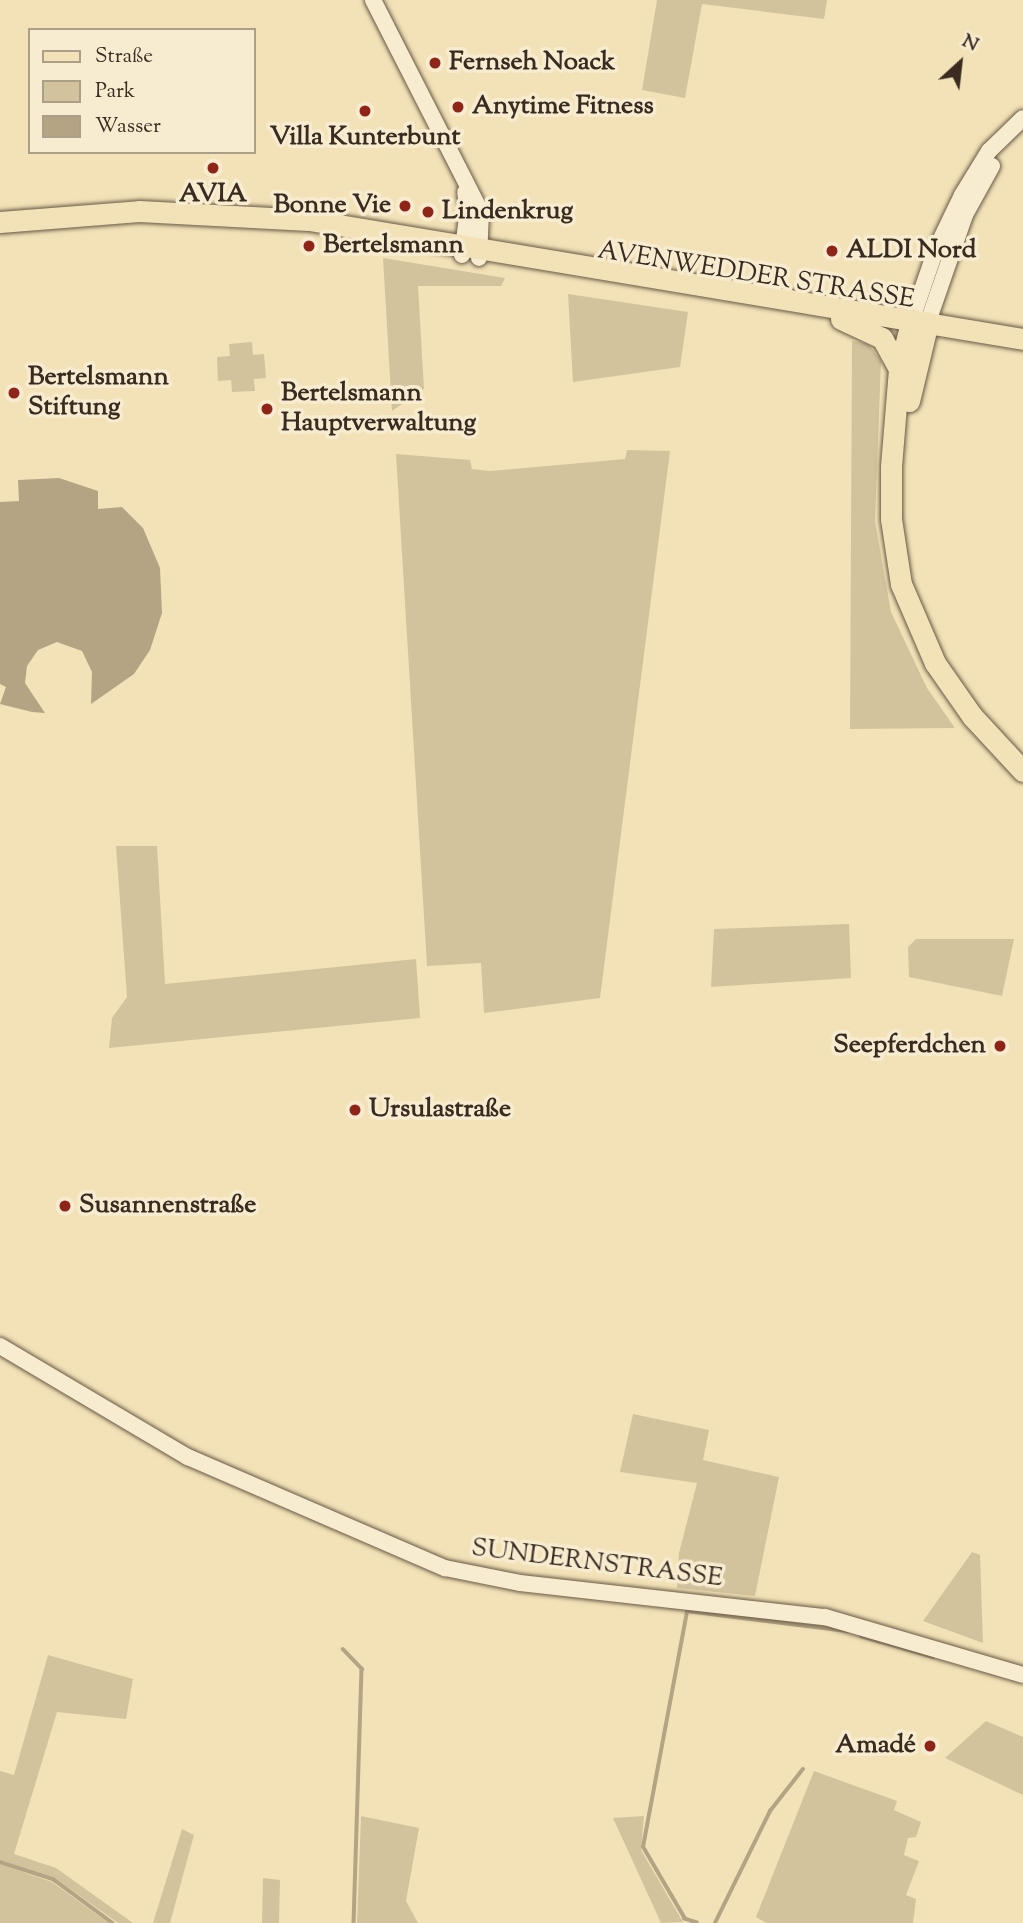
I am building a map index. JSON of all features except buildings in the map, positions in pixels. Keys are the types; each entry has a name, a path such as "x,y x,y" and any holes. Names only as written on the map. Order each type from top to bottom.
{"main road":[{"path":"0,222 127,212 247,214 471,251"},
{"path":"0,231 114,222 199,223 376,239 471,251"},
{"name":"AVENWEDDER STRASSE","path":"471,251 918,326 1023,350"},
{"name":"AVENWEDDER STRASSE","path":"471,251 841,319 1023,339"},
{"path":"841,319 882,338 899,369"},
{"path":"918,326 899,369 891,519 904,594 925,641 961,701 1023,771"},
{"path":"918,326 900,493 904,554 925,641"}],"street":[{"path":"373,0 481,212 471,251"},
{"path":"918,326 960,225 1000,144 1023,118"},
{"name":"SUNDERNSTRASSE","path":"0,1346 188,1457 419,1559 520,1583 824,1617 1023,1675"}],"green space":[{"path":"657,0 827,0 824,19 702,4 685,98 642,90"},
{"path":"383,258 505,278 501,286 418,286 424,389 392,411"},
{"path":"568,294 688,312 680,367 573,382"},
{"path":"852,341 868,344 881,361 875,521 891,612 927,688 955,728 850,729"},
{"path":"252,342 253,355 264,354 266,378 254,379 255,391 232,392 231,380 218,381 217,357 230,356 229,344"},
{"path":"627,450 670,451 600,998 484,1013 481,963 427,966 396,454 470,460 472,469 490,471 625,459"},
{"path":"116,846 157,846 165,984 416,959 420,1018 109,1048 112,1018 127,997"},
{"path":"849,924 851,978 711,987 714,929"},
{"path":"916,939 1014,939 1002,996 909,977 908,947"},
{"path":"633,1414 709,1430 703,1460 779,1477 755,1596 677,1588 679,1553 697,1483 620,1472"},
{"path":"972,1552 980,1555 983,1643 923,1621"},
{"path":"48,1655 133,1679 126,1719 57,1712 14,1854 56,1868 133,1923 118,1923 53,1877 0,1860 0,1771 14,1775"},
{"path":"986,1721 1023,1737 1023,1795 945,1758"},
{"path":"814,1771 897,1801 894,1810 921,1822 916,1837 908,1838 904,1855 919,1861 906,1895 916,1899 913,1923 766,1923 756,1917"},
{"path":"361,1816 419,1828 406,1901 418,1923 357,1923"},
{"path":"644,1816 641,1850 683,1922 661,1923 613,1818"},
{"path":"182,1829 194,1835 170,1923 153,1923"},
{"path":"0,1864 52,1882 109,1923 0,1923"},
{"path":"263,1878 280,1880 279,1923 262,1923"}],"water":[{"path":"59,478 98,491 98,509 122,507 143,528 160,568 162,613 150,650 134,674 91,704 92,672 82,651 57,642 38,650 27,666 25,683 45,713 32,712 0,704 6,687 0,684 0,502 19,501 18,480"}],"waterway":[{"path":"697,1923 685,1919 643,1847 687,1611 847,1631"},
{"path":"861,1636 933,1657"},
{"path":"343,1649 362,1669 354,1923"},
{"path":"715,1923 770,1811 803,1769"},
{"path":"0,1862 53,1879 113,1923"}],"place":[{"name":"Fernseh Noack","path":"435,63"},
{"name":"Anytime Fitness","path":"458,107"},
{"name":"Villa Kunterbunt","path":"365,111"},
{"name":"AVIA","path":"213,168"},
{"name":"Bonne Vie","path":"405,206"},
{"name":"Lindenkrug","path":"428,212"},
{"name":"Bertelsmann","path":"309,246"},
{"name":"ALDI Nord","path":"832,251"},
{"name":"Bertelsmann Stiftung","path":"14,393"},
{"name":"Bertelsmann Hauptverwaltung","path":"267,409"},
{"name":"Seepferdchen","path":"1000,1046"},
{"name":"Ursulastraße","path":"355,1110"},
{"name":"Susannenstraße","path":"65,1206"},
{"name":"Amadé","path":"930,1746"}]}
